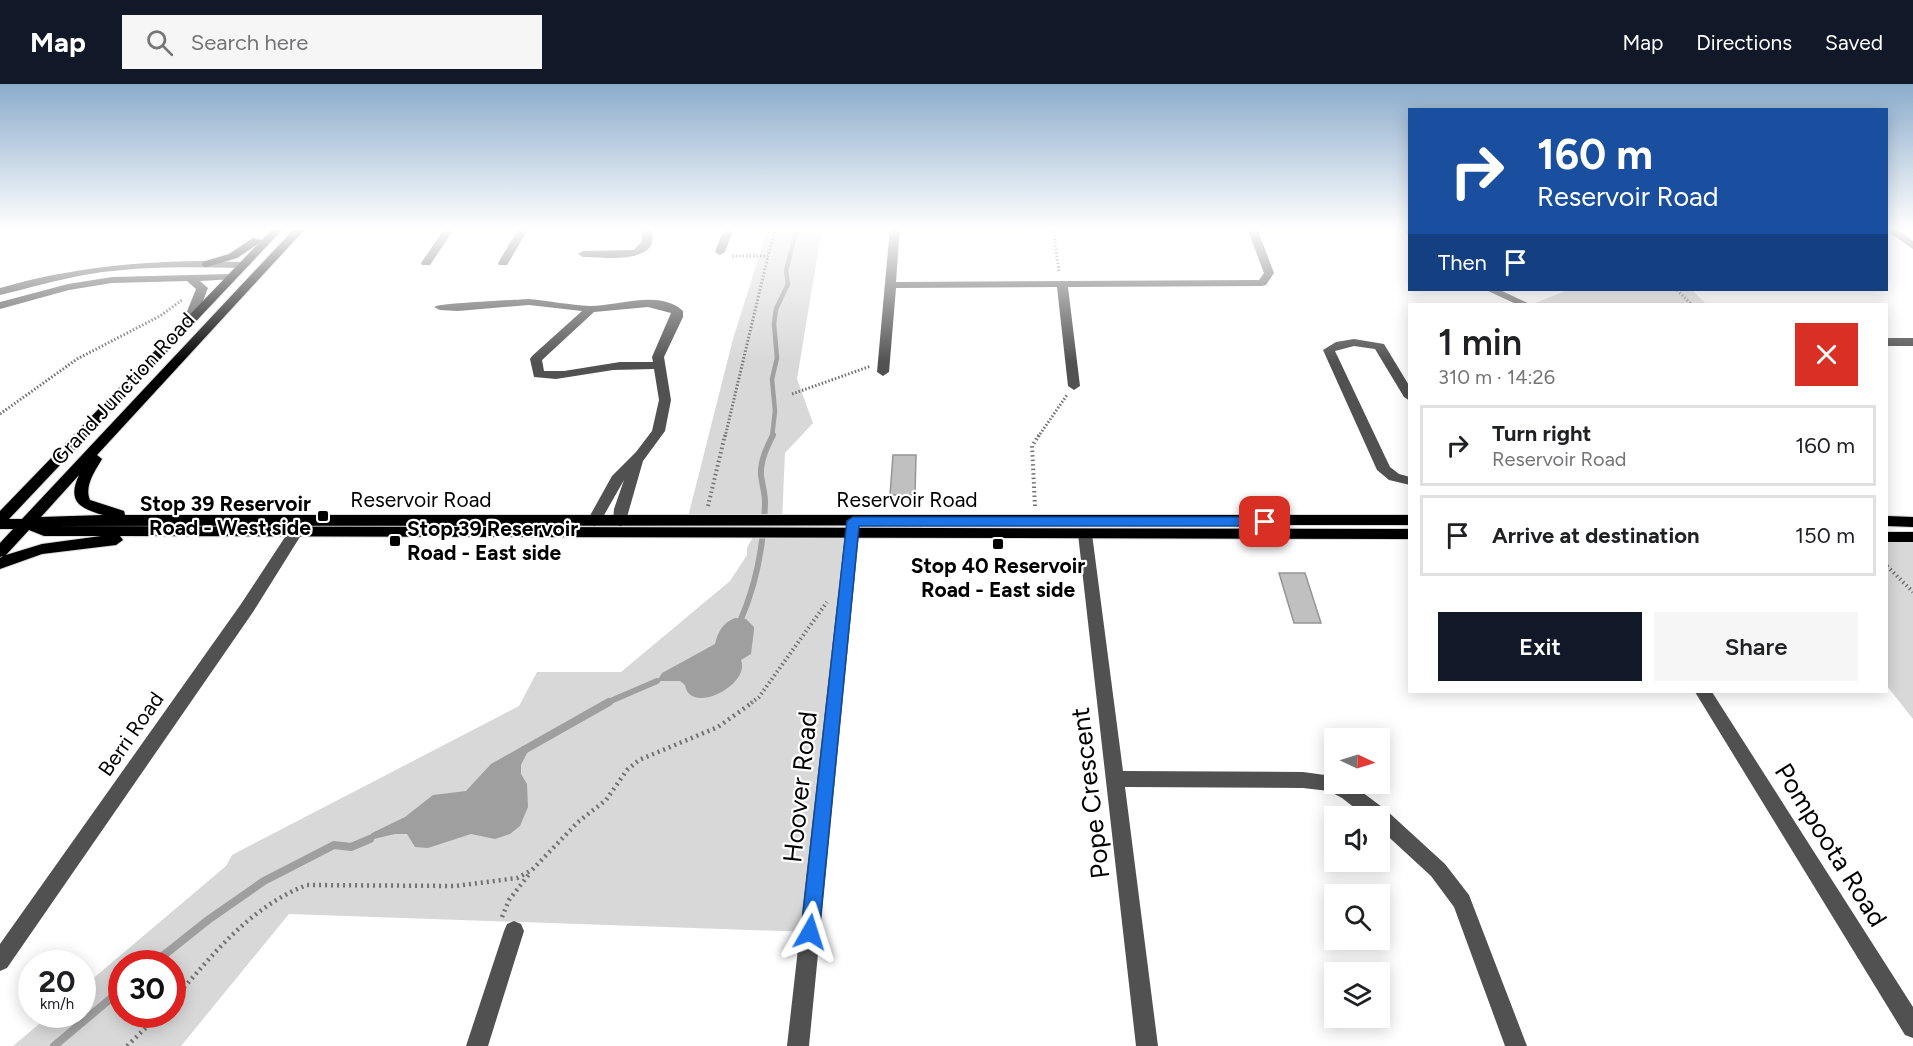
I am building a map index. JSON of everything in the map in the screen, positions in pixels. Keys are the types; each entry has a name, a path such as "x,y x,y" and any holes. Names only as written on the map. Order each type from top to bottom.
{"main road":[{"name":"Grand Junction Road","path":"0,520 235,273"},
{"name":"Grand Junction Road","path":"0,552 260,273"},
{"path":"231,277 256,277"},
{"path":"110,433 85,476 79,498 94,508 147,520"},
{"name":"Reservoir Road","path":"26,524 55,520 147,520 300,526 1084,528 1408,534"},
{"name":"Reservoir Road","path":"853,527 1036,522 1084,528 1408,520"},
{"name":"Reservoir Road","path":"26,524 44,531 236,531 300,526 594,521 704,521 731,527"},
{"path":"0,525 26,524"},
{"path":"0,564 19,555 75,544 236,531"},
{"path":"1888,537 1913,537"}],"street":[{"path":"0,292 68,273"},
{"path":"883,368 893,273"},
{"path":"892,285 1262,283 1269,273"},
{"path":"0,306 68,286 112,280 231,277"},
{"path":"190,278 202,288 190,319"},
{"path":"1062,285 1074,386"},
{"path":"1494,291 1522,303"},
{"path":"440,307 458,308 529,302 591,309 656,305 672,307 678,314 660,348 658,366 664,387 662,416 657,431 632,474 621,509 620,521"},
{"path":"591,309 564,336 536,359 538,374 562,376 620,365 658,366"},
{"path":"1888,342 1913,342"},
{"path":"1408,394 1380,347 1373,344 1343,344 1329,350 1384,470 1394,477 1408,482"},
{"path":"594,521 617,479 641,455"},
{"name":"Berri Road","path":"0,961 247,608 300,526"},
{"name":"Hoover Road","path":"798,1046 853,527"},
{"name":"Pope Crescent","path":"1084,528 1147,1046"},
{"name":"Pompoota Road","path":"1704,693 1913,1027"},
{"path":"1114,778 1303,780 1332,784 1348,792 1365,806"},
{"path":"1390,827 1438,870 1462,903 1516,1046"},
{"path":"477,1046 513,935"}],"path":[{"path":"704,521 764,273"},
{"path":"1060,273 1062,285"},
{"path":"0,414 85,353 154,321 189,295 194,288 202,288"},
{"path":"1678,291 1690,303"},
{"path":"792,394 859,369 883,368"},
{"path":"1036,522 1032,446 1074,386"},
{"path":"1888,567 1913,592"},
{"path":"513,935 496,932 509,900 532,870 578,822 606,800 627,770 639,760 718,727 759,697 823,610 831,593"},
{"path":"186,986 234,933 291,889 307,885 483,885 517,878 532,870"},
{"path":"127,1046 146,1028"}],"shaded area":[{"path":"754,273 815,273 797,379 813,423 785,453 782,521 687,521 733,339"},
{"path":"1566,291 1693,291 1705,303 1536,303"},
{"path":"755,533 852,534 810,932 289,914 181,1046 13,1046 34,1028 96,1028 96,976 108,966 108,1028 186,1028 186,950 127,950 226,866 232,855 519,706 537,672 621,672 730,581 747,555 747,548"},
{"path":"1888,541 1913,541 1913,719 1888,687"},
{"path":"735,618 746,619 754,630 751,654 741,660 742,670 729,687 719,694 697,698 689,694 685,685 680,681 657,681 662,673 715,644 722,628"},
{"path":"531,745 521,765 521,774 527,784 528,807 520,826 510,834 495,839 471,834 428,848 415,847 407,834 395,834 365,841 372,833 405,817 433,795 466,791 491,764 523,746"}],"building":[{"path":"893,455 916,455 915,495 890,495"},
{"path":"1279,573 1305,573 1321,623 1294,623"}],"waterway":[{"path":"772,437 775,411 772,379 777,358 774,324 776,309 788,284 786,273"},
{"path":"741,619 759,562 765,502 761,470 764,454 773,435"},
{"path":"606,703 657,681"},
{"path":"524,750 609,702"},
{"path":"170,950 208,920 264,881 334,845 351,847 370,839"},
{"path":"54,1046 108,1001"}],"place":[{"name":"Stop 39 Reservoir Road - West side","path":"323,516"},
{"name":"Stop 39 Reservoir Road - East side","path":"395,541"},
{"name":"Stop 40 Reservoir Road - East side","path":"998,544"}],"route":[{"path":"810,932 853,521 1265,522"}]}
